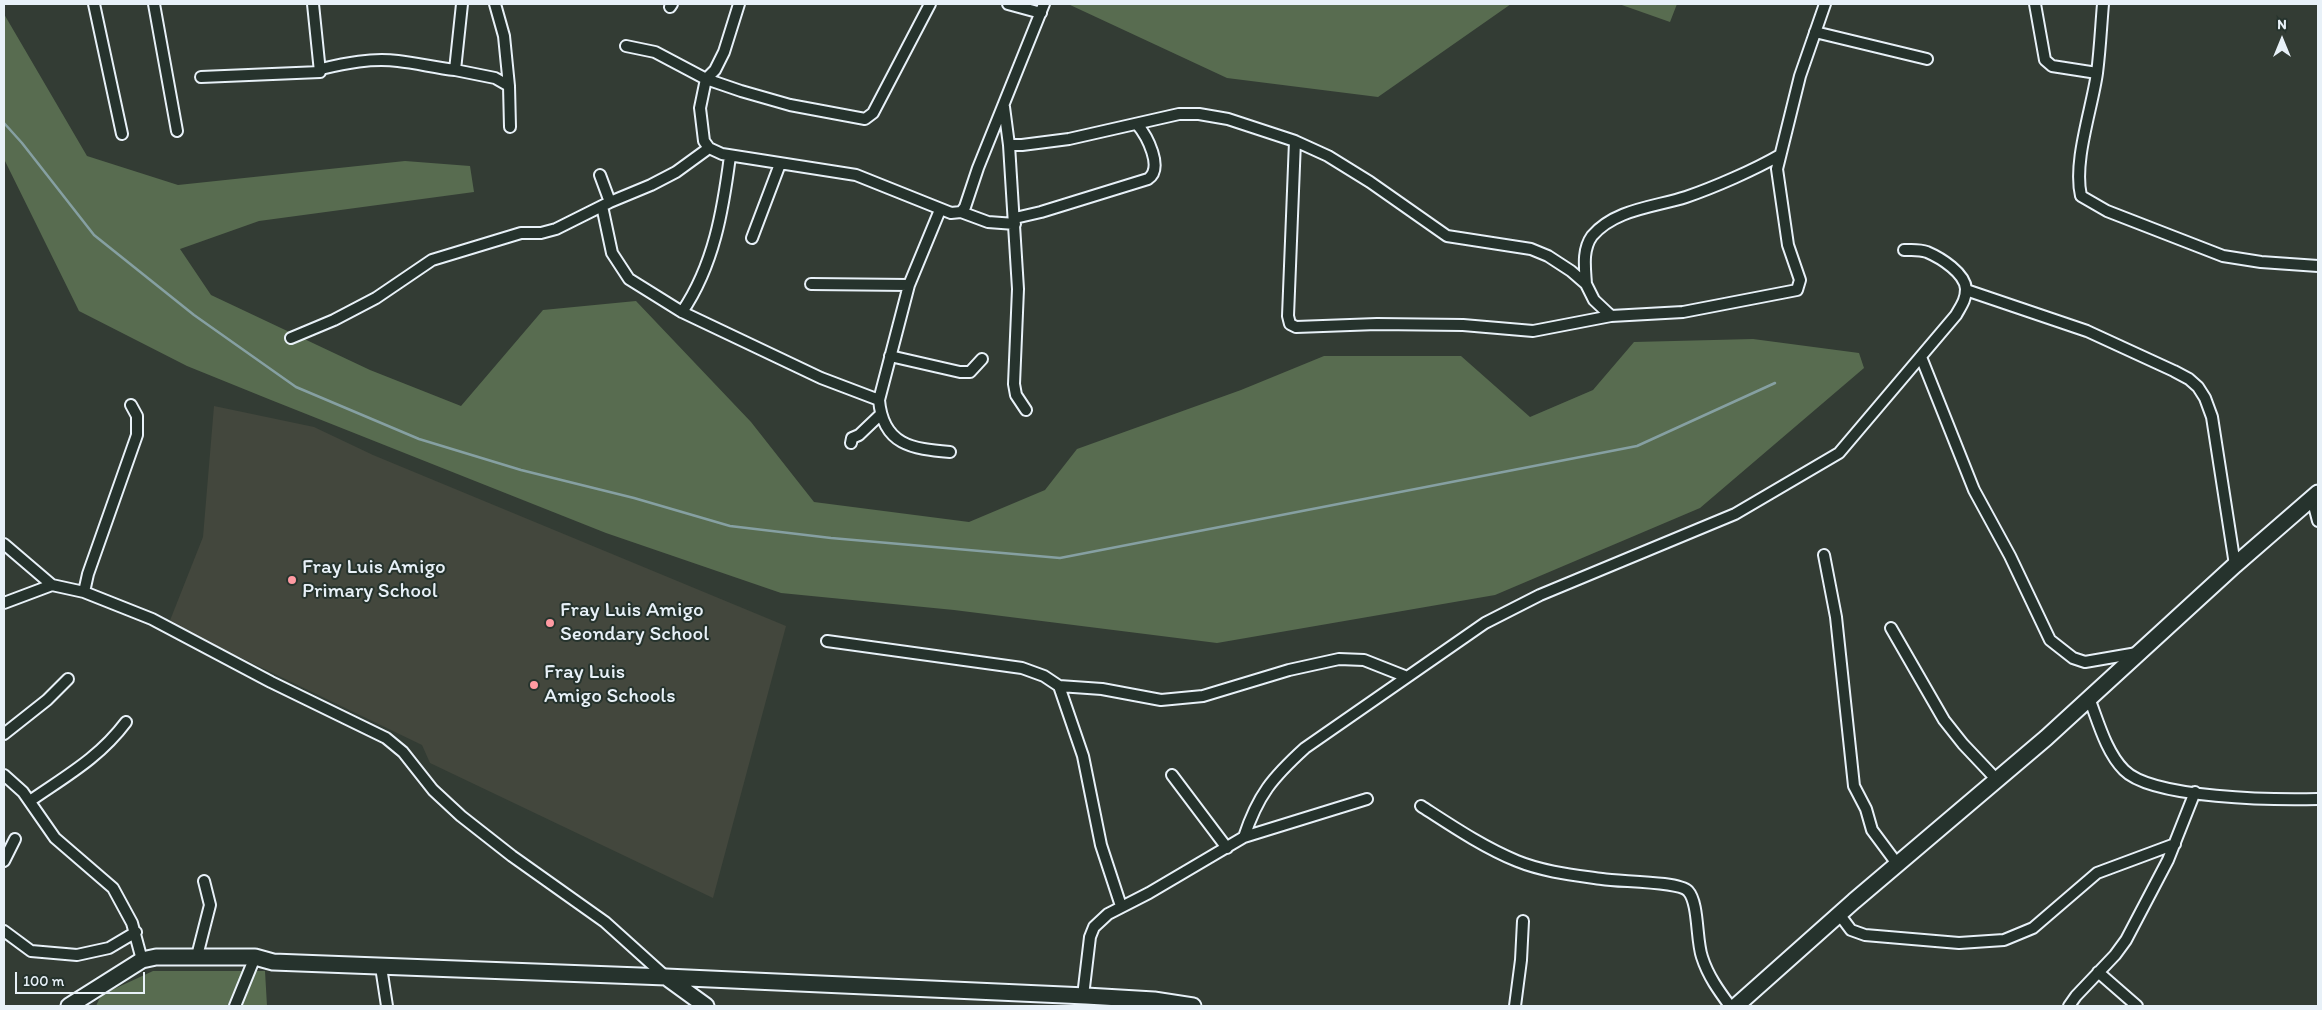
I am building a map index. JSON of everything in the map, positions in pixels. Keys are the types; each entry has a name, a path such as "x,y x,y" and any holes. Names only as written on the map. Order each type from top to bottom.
{"street":[{"path":"94,4 122,134"},
{"path":"154,4 177,131"},
{"path":"313,4 321,69"},
{"path":"455,70 462,4"},
{"path":"495,4 504,36 509,86 510,128"},
{"path":"739,4 724,52 716,70 706,79 702,93 700,121 704,141 709,148 730,156 856,175 940,210 951,213 960,212 988,222 1015,221 1153,176 1156,170 1149,141 1137,124"},
{"path":"626,46 655,52 706,79 790,106 865,119 873,112 930,4"},
{"path":"960,212 965,207 978,168 1043,8 1008,4"},
{"path":"1295,141 1288,316 1290,324 1296,327 1377,324 1463,326 1533,331 1611,316 1683,312 1797,290 1800,280 1788,245 1777,169 1791,107 1825,4"},
{"path":"2035,4 2046,60 2052,66 2097,73"},
{"path":"2103,4 2097,73 2080,167 2079,185 2081,196 2107,211 2223,256 2261,262 2318,266"},
{"path":"1815,32 1927,60"},
{"path":"202,77 251,74 315,74 321,69 357,61 397,60 495,78 509,86"},
{"path":"1004,107 1015,221 1018,288 1014,384 1016,396 1026,410"},
{"path":"1009,145 1069,138 1179,114 1199,114 1228,118 1295,141 1328,156 1370,182 1447,236 1531,249 1548,256 1571,271 1586,284 1594,300 1611,316"},
{"path":"291,338 334,320 376,298 432,260 520,233 541,233 556,230 606,204 676,172 709,148"},
{"path":"1586,284 1586,248 1592,237 1612,220 1625,213 1687,197 1780,155"},
{"path":"682,312 693,297 713,249 724,207 730,156"},
{"path":"752,238 780,164"},
{"path":"600,175 606,204 612,253 619,267 629,279 682,312 821,378 880,400"},
{"path":"940,210 908,285 880,400 881,414 885,427 902,443 917,448 950,452"},
{"path":"1244,837 1254,808 1266,788 1283,768 1305,748 1485,623 1540,595 1735,514 1839,452 1956,315 1965,301 1965,282 1960,274 1928,252 1916,249 1904,250"},
{"path":"810,284 908,285"},
{"path":"1966,290 2054,318 2087,331 2174,371 2189,379 2198,387 2205,398 2212,417 2235,565"},
{"path":"890,356 960,372 970,372 982,359"},
{"path":"1921,356 1974,490 2010,556 2050,640 2073,658 2085,662 2139,653"},
{"path":"84,592 88,574 137,435 137,416 131,405"},
{"path":"851,443 852,438 859,435 881,414"},
{"path":"1737,1006 1839,914 2046,738 2235,565 2315,496"},
{"path":"2315,496 2318,521"},
{"path":"4,544 52,585 84,592 152,618 271,682 386,738 403,752 434,790 461,816 512,856 605,922 666,976 706,1006"},
{"path":"1824,555 1836,617 1854,786 1866,809 1872,830 1898,865"},
{"path":"4,604 52,585"},
{"path":"1891,628 1944,720 1963,744 1997,780"},
{"path":"827,641 1022,668 1044,676 1059,686 1102,689 1162,700 1203,696 1290,670 1340,659 1354,658 1378,664 1406,678"},
{"path":"4,734 46,700 68,679"},
{"path":"1059,686 1081,748 1101,845 1121,906"},
{"path":"2089,698 2114,755 2125,771 2137,780 2154,786 2194,792 2283,800 2318,799"},
{"path":"30,801 78,770 111,741 126,722"},
{"path":"4,774 30,801 54,838 113,888 120,897 136,932 142,960"},
{"path":"1172,775 1227,848"},
{"path":"2069,1006 2126,940 2175,844 2194,792"},
{"path":"1083,996 1092,932 1100,920 1121,906 1149,893 1244,837 1368,799"},
{"path":"1422,806 1461,832 1516,861 1572,875 1615,882 1670,885 1686,889 1692,896 1697,936 1705,966 1713,982 1730,1006"},
{"path":"4,861 15,839"},
{"path":"1839,914 1851,930 1865,935 1959,943 2004,940 2033,928 2097,873 2175,844"},
{"path":"197,956 210,905 204,881"},
{"path":"1515,1006 1521,960 1523,921"},
{"path":"4,931 31,950 77,955 109,948 136,932"},
{"path":"69,1006 142,960 156,957 197,956 255,957 273,962 382,967 666,976 1083,996 1154,1000 1193,1006"},
{"path":"235,1006 255,957"},
{"path":"273,962 279,958 441,964 449,969"},
{"path":"382,967 387,1006"},
{"path":"2098,972 2136,1006"}],"shaded area":[{"name":"Fray Luis Amigo Schools","path":"214,406 314,427 373,455 786,626 713,898 430,763 422,745 169,623 203,537"}],"green space":[{"path":"1068,4 1511,4 1378,97 1227,78"},
{"path":"1619,4 1677,4 1670,22"},
{"path":"4,14 87,156 178,185 405,161 470,166 474,192 259,221 180,249 211,295 370,370 461,406 543,310 636,301 751,422 814,502 969,522 1045,490 1077,449 1241,390 1324,356 1461,356 1530,417 1593,390 1634,342 1753,339 1859,353 1864,368 1700,508 1495,595 1217,643 954,610 781,593 606,533 271,400 187,366 79,311 4,159"},
{"path":"153,971 265,971 267,1006 96,1006 101,995"}],"waterway":[{"path":"4,123 22,143 94,235 194,315 296,387 419,439 521,470 634,498 730,526 831,538 1060,558 1637,446 1775,383"}],"place":[{"name":"Fray Luis Amigo Primary School","path":"292,580"},
{"name":"Fray Luis Amigo Seondary School","path":"550,623"},
{"name":"Fray Luis Amigo Schools","path":"534,685"}]}
